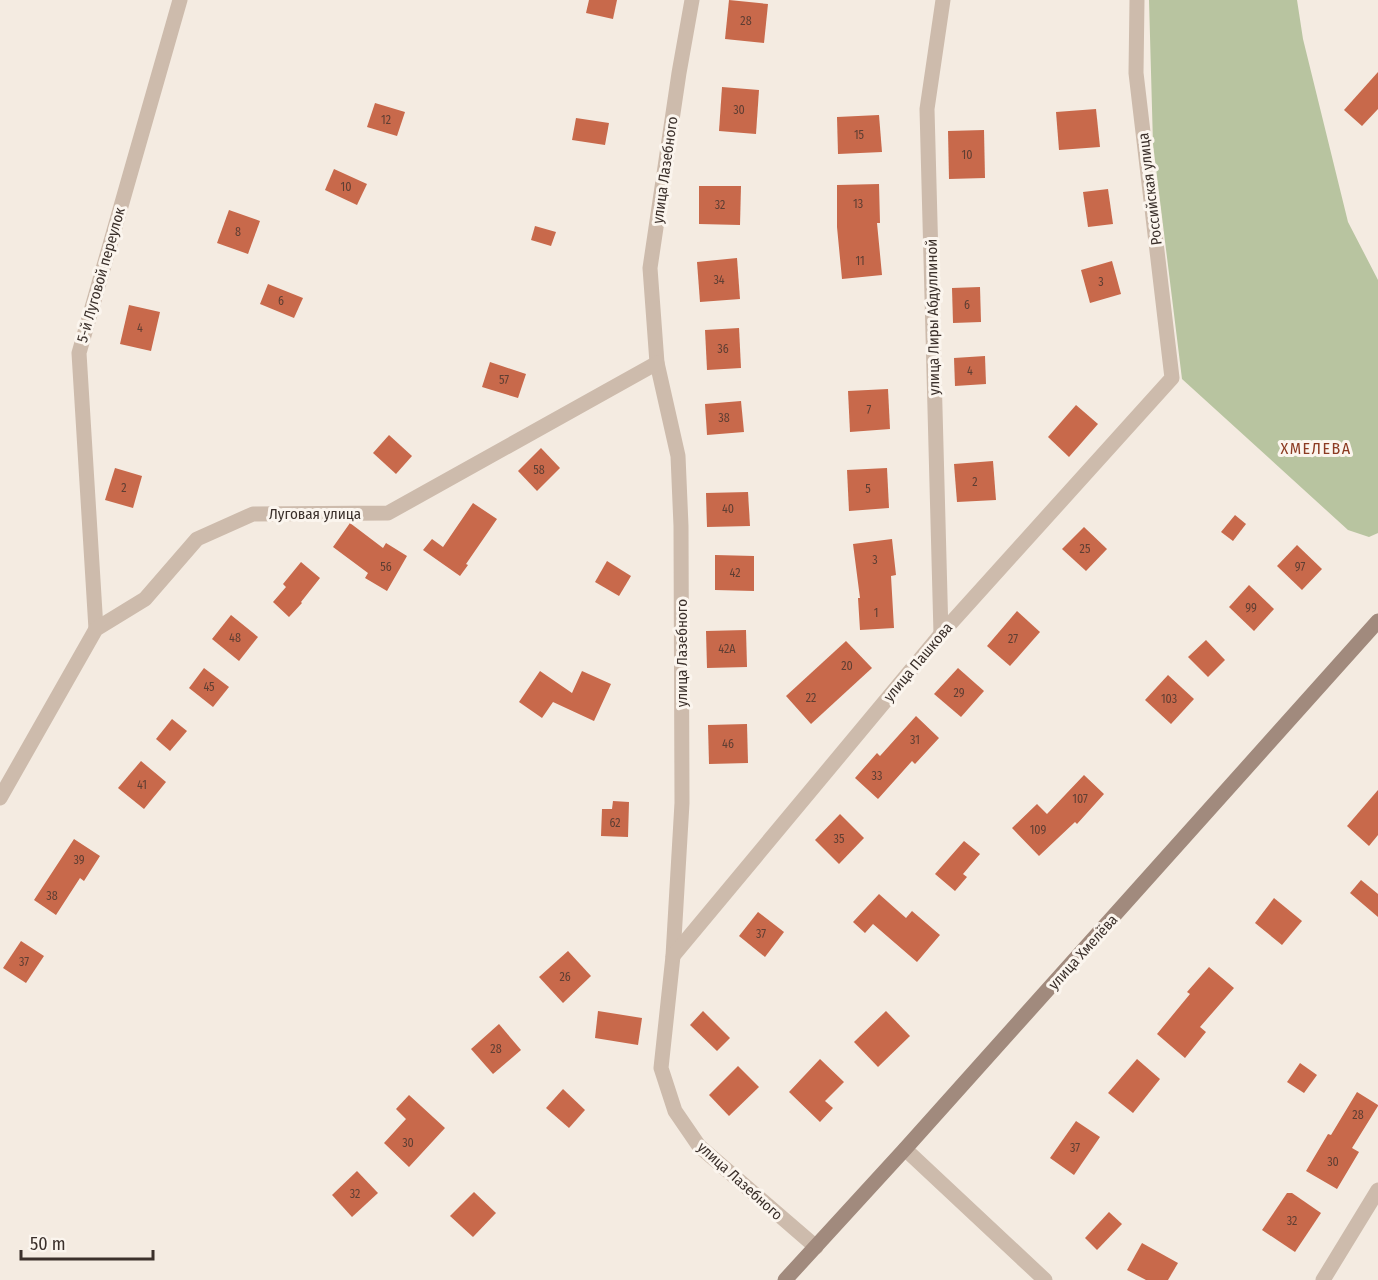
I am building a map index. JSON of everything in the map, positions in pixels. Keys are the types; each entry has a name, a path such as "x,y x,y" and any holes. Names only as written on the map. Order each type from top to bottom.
{"main road":[{"name":"улица Хмелёва","path":"785,1280 1378,621"},
{"path":"790,1280 816,1247"}],"street":[{"name":"5-й Луговой переулок","path":"96,629 79,354 180,0"},
{"name":"улица Лазебного","path":"692,0 650,268 657,363 678,456 681,526 682,803 673,956 661,1068 675,1111 699,1146 816,1247"},
{"name":"улица Лиры Абдуллиной","path":"941,634 927,109 943,0"},
{"name":"Российская улица","path":"1137,0 1136,73 1172,378"},
{"name":"Луговая улица","path":"0,798 96,629 145,599 197,539 253,514 388,513 657,363"},
{"name":"улица Пашкова","path":"673,956 941,634 1172,378"},
{"path":"905,1149 1045,1280"},
{"path":"1323,1280 1378,1190"}],"green space":[{"path":"1149,0 1297,0 1303,39 1348,222 1378,280 1378,533 1369,537 1348,530 1182,379 1153,144"}],"building":[{"path":"589,0 617,0 613,19 586,13"},
{"path":"729,0 768,4 764,43 725,39"},
{"path":"1378,72 1378,109 1362,126 1344,110"},
{"path":"722,87 759,90 756,134 719,131"},
{"path":"375,103 405,112 397,136 367,127"},
{"path":"1096,109 1100,147 1059,150 1056,112"},
{"path":"879,115 882,152 838,154 837,117"},
{"path":"576,118 609,123 605,145 572,140"},
{"path":"984,130 985,178 949,179 948,131"},
{"path":"334,169 367,184 357,205 325,190"},
{"path":"879,184 880,223 877,223 882,275 842,279 837,227 837,185"},
{"path":"699,186 741,186 740,225 699,224"},
{"path":"1108,189 1113,224 1088,227 1083,192"},
{"path":"229,210 260,221 248,254 217,243"},
{"path":"535,226 556,232 551,246 531,240"},
{"path":"737,258 740,299 700,302 697,262"},
{"path":"1112,261 1121,294 1090,303 1081,270"},
{"path":"268,284 303,298 294,318 260,304"},
{"path":"980,287 981,322 953,323 952,288"},
{"path":"129,305 160,312 151,351 120,344"},
{"path":"739,328 741,368 707,370 705,330"},
{"path":"985,356 986,384 955,386 954,358"},
{"path":"490,362 526,374 518,398 482,387"},
{"path":"888,389 890,429 850,432 848,391"},
{"path":"741,401 744,432 707,435 705,404"},
{"path":"1076,405 1098,424 1069,457 1048,437"},
{"path":"389,435 412,456 396,474 373,453"},
{"path":"541,448 560,468 537,491 518,471"},
{"path":"993,461 996,500 957,502 954,464"},
{"path":"115,468 142,476 133,508 105,500"},
{"path":"887,468 889,508 849,511 847,470"},
{"path":"748,492 750,526 707,527 706,493"},
{"path":"473,503 497,519 460,576 423,550 432,539 443,547"},
{"path":"1235,515 1246,524 1233,541 1221,532"},
{"path":"350,523 383,548 386,543 407,556 387,591 365,578 368,573 333,547"},
{"path":"1084,527 1107,549 1086,571 1062,549"},
{"path":"892,539 896,575 891,576 894,628 860,630 858,598 860,598 853,544"},
{"path":"1297,545 1322,569 1302,590 1277,566"},
{"path":"715,555 754,556 754,591 715,590"},
{"path":"607,561 631,576 619,596 595,582"},
{"path":"301,562 320,578 289,617 273,602 286,587 283,584"},
{"path":"1249,585 1274,609 1254,631 1229,607"},
{"path":"1017,611 1040,632 1010,666 987,646"},
{"path":"231,615 258,637 239,661 212,639"},
{"path":"746,630 747,667 707,668 706,631"},
{"path":"1206,640 1225,660 1208,677 1188,657"},
{"path":"846,641 872,668 811,724 786,696"},
{"path":"204,668 229,687 213,707 189,688"},
{"path":"958,668 984,691 961,717 934,694"},
{"path":"540,671 572,693 582,671 611,684 594,721 553,702 542,718 519,702"},
{"path":"1168,675 1194,699 1171,724 1145,700"},
{"path":"916,716 939,738 915,764 912,761 878,799 855,778 877,753 880,756"},
{"path":"172,719 187,731 170,751 156,739"},
{"path":"747,724 748,763 709,764 708,725"},
{"path":"141,761 166,782 144,809 118,788"},
{"path":"1084,775 1104,794 1077,824 1075,822 1039,856 1012,828 1037,804 1047,814"},
{"path":"1378,790 1378,835 1369,846 1347,826"},
{"path":"613,801 629,802 628,837 601,836 602,809 612,809"},
{"path":"840,814 864,838 839,864 815,840"},
{"path":"74,839 100,856 84,881 80,878 56,915 34,900"},
{"path":"964,841 980,854 963,874 967,877 955,891 935,874"},
{"path":"1361,880 1378,894 1378,917 1350,893"},
{"path":"879,894 906,918 912,911 940,935 917,962 873,924 865,933 853,922"},
{"path":"1274,898 1302,921 1282,945 1255,923"},
{"path":"758,912 784,932 765,957 739,936"},
{"path":"21,941 44,956 26,983 3,968"},
{"path":"568,951 591,976 563,1003 539,977"},
{"path":"1209,967 1234,988 1200,1027 1206,1032 1185,1058 1157,1034 1190,994 1187,992"},
{"path":"598,1011 642,1018 638,1045 595,1038"},
{"path":"703,1011 730,1038 717,1051 690,1025"},
{"path":"886,1011 910,1036 878,1067 854,1042"},
{"path":"499,1024 521,1050 493,1074 471,1049"},
{"path":"820,1059 844,1082 825,1101 833,1108 820,1122 789,1092"},
{"path":"1137,1059 1160,1079 1133,1113 1108,1093"},
{"path":"1300,1063 1317,1075 1304,1093 1287,1082"},
{"path":"738,1066 759,1087 729,1116 709,1095"},
{"path":"563,1089 585,1110 569,1128 546,1108"},
{"path":"1357,1092 1378,1106 1352,1148 1359,1152 1337,1189 1306,1171"},
{"path":"409,1095 445,1128 409,1167 384,1143 406,1119 396,1109"},
{"path":"1076,1121 1100,1137 1074,1175 1050,1158"},
{"path":"357,1171 378,1193 352,1217 332,1195"},
{"path":"474,1192 496,1213 473,1237 450,1216"},
{"path":"1287,1193 1292,1193 1321,1213 1295,1252 1262,1230"},
{"path":"1109,1212 1122,1224 1097,1250 1085,1238"},
{"path":"1142,1243 1178,1263 1168,1280 1146,1280 1127,1270"}],"district":[{"name":"ХМЕЛЕВА","path":"1316,448"}]}
